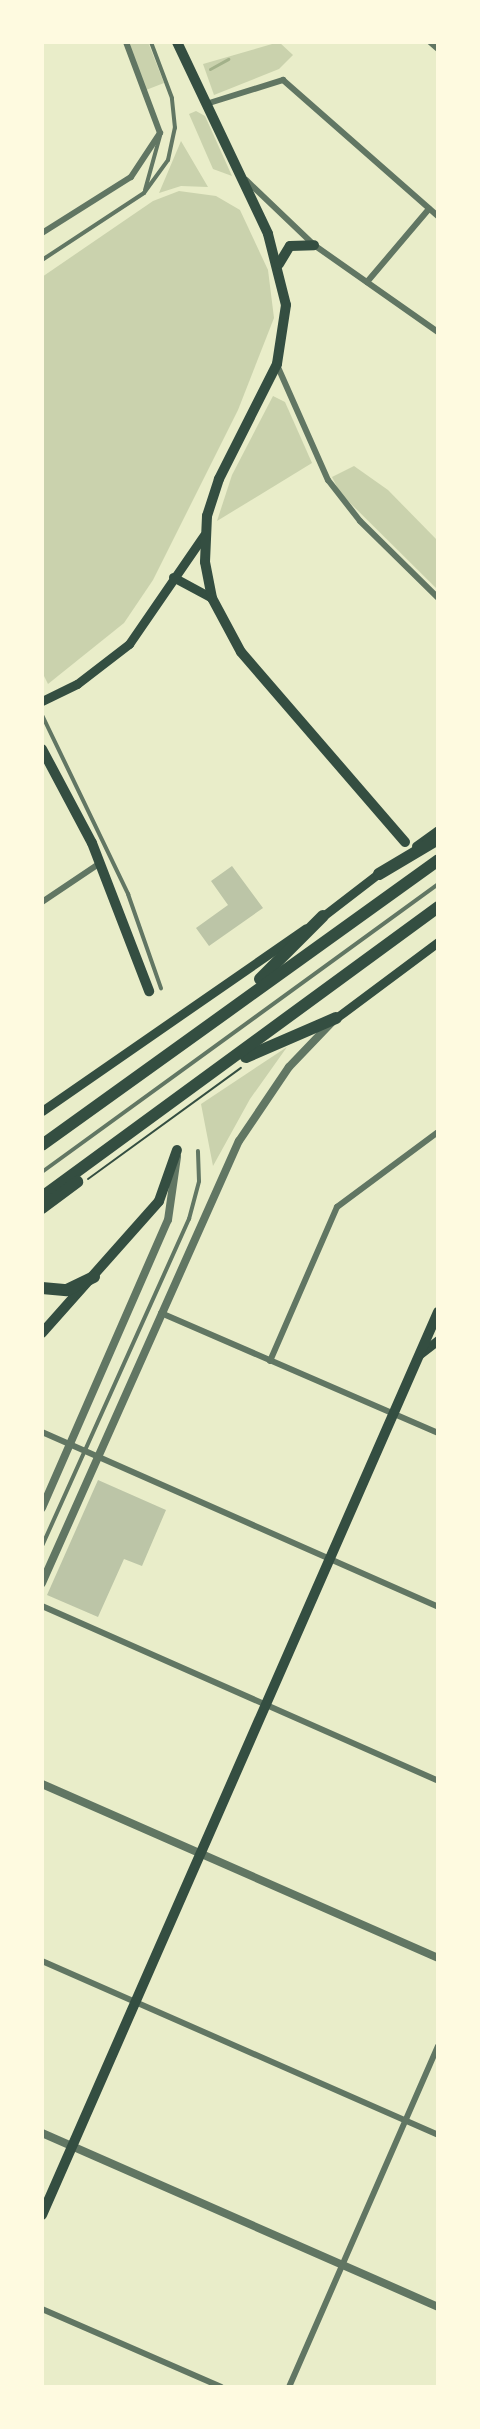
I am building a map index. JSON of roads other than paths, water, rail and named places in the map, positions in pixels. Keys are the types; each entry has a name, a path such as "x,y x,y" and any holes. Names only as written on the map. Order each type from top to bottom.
{"highway":[{"path":"379,874 438,838"},
{"path":"42,1145 438,860"},
{"path":"42,1197 228,1064 438,907"},
{"path":"235,1004 324,916"},
{"path":"228,1064 336,1018"},
{"path":"42,1208 112,1157 122,1141"},
{"path":"42,1288 67,1290 94,1277"}],"main road":[{"path":"42,701 77,684 129,644 204,535 219,479 277,364 286,305 279,265 240,174 177,42"},
{"path":"279,265 290,246 314,245"},
{"path":"204,535 212,598 241,652 405,842"},
{"path":"173,577 212,598"},
{"path":"42,749 100,863 149,991"},
{"path":"42,1111 324,916 438,830"},
{"path":"336,1018 438,942"},
{"path":"42,1333 159,1201 177,1150"},
{"path":"42,2215 438,1312"},
{"path":"420,1354 438,1340"}],"street":[{"path":"42,233 131,177 160,133 126,42"},
{"path":"430,42 438,49"},
{"path":"207,104 283,80 438,216"},
{"path":"240,174 314,245 438,332"},
{"path":"367,282 429,209"},
{"path":"277,364 328,480 360,521 438,598"},
{"path":"42,902 100,863"},
{"path":"42,1583 161,1313 253,1117 289,1067 336,1018"},
{"path":"270,1361 337,1207 438,1132"},
{"path":"42,1508 168,1220 177,1150"},
{"path":"161,1313 438,1433"},
{"path":"42,1432 438,1607"},
{"path":"42,1606 438,1781"},
{"path":"42,1784 438,1958"},
{"path":"42,1961 438,2134"},
{"path":"289,2387 438,2046"},
{"path":"42,2133 438,2307"},
{"path":"42,2309 220,2387"}],"lane":[{"path":"42,260 144,193 168,160 175,128 169,87 151,42"},
{"path":"144,193 160,133"},
{"path":"42,715 128,894 161,988"},
{"path":"42,1172 438,884"},
{"path":"42,1546 189,1219 199,1181 198,1151"}],"waterway":[{"path":"210,69 228,59"}]}
